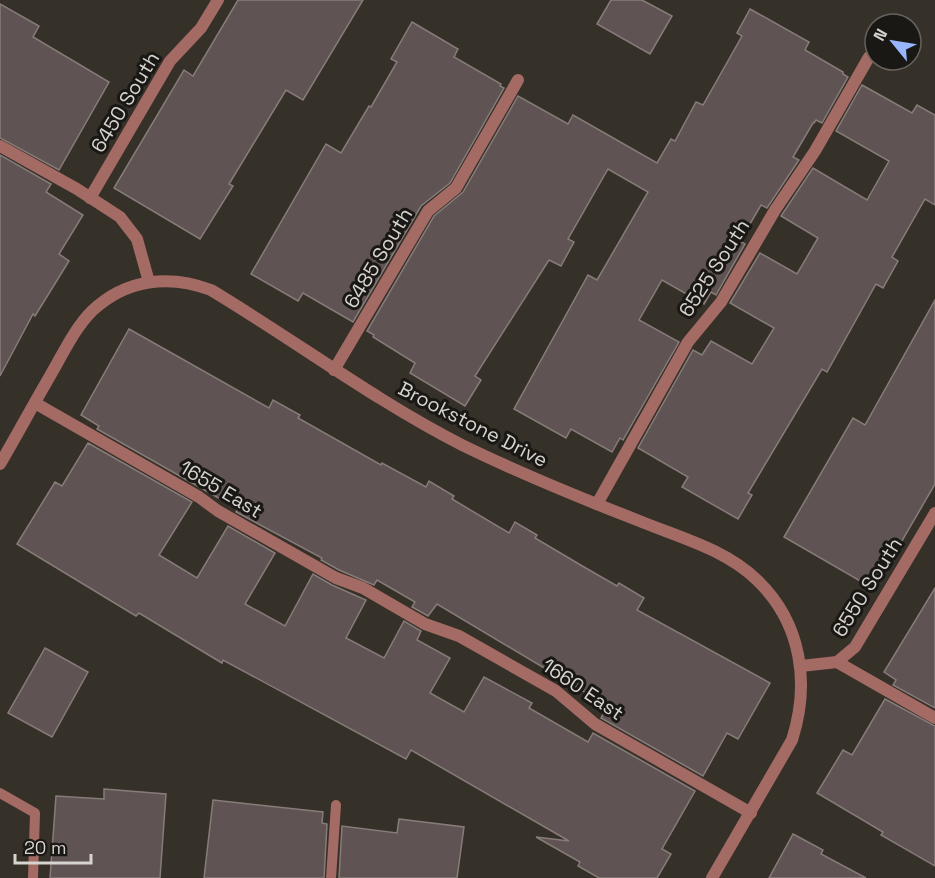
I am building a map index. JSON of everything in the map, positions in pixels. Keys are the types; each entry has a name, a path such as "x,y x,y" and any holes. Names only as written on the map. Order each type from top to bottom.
{"street":[{"name":"6450 South","path":"90,198 170,62 201,28 218,0"},
{"name":"6525 South","path":"597,504 688,342 721,302 774,210 814,151 863,67"},
{"name":"6485 South","path":"334,370 428,212 456,188 518,80"},
{"path":"0,146 120,217 129,227 139,245 149,282"},
{"name":"Brookstone Drive","path":"0,464 72,338 92,311 117,293 149,282 181,281 212,290 334,370 421,423 464,446 727,558 758,581 781,610 793,636 801,666"},
{"name":"1655 East","path":"35,403 296,556 390,603"},
{"name":"6550 South","path":"801,666 837,662 846,656 863,636 935,513"},
{"name":"1660 East","path":"390,603 425,624 459,636 556,691 595,724 751,813"},
{"path":"837,662 935,718"},
{"path":"712,878 792,740 801,703 801,666"}],"lane":[{"path":"0,793 35,813 33,878"},
{"path":"331,878 336,805"}],"building":[{"path":"238,0 363,0 303,100 286,90 229,184 233,186 200,239 114,188 184,70 193,76"},
{"path":"611,0 642,0 672,16 650,54 597,24"},
{"path":"0,4 39,26 33,37 109,82 59,170 0,138"},
{"path":"750,9 809,42 805,50 848,77 822,123 816,120 813,123 793,157 799,160 767,208 761,205 740,241 745,244 716,295 711,292 704,304 662,280 639,320 679,342 623,440 620,438 612,452 571,429 566,438 514,409 588,275 597,280 648,192 608,169 568,239 574,242 561,266 549,260 475,376 481,380 465,406 410,373 415,363 367,331 434,216 463,192 518,96 568,124 573,115 657,163 671,139 675,141 696,102 703,105 742,36 737,33"},
{"path":"412,22 458,49 454,57 501,84 500,86 504,88 450,183 421,206 353,322 303,293 298,301 251,274 326,144 341,153 369,106 371,107 397,62 391,59"},
{"path":"862,85 912,113 917,105 935,115 935,205 925,199 892,257 898,261 883,288 876,284 827,372 822,369 748,493 752,495 738,519 682,487 688,477 638,448 693,350 702,355 711,341 752,364 774,328 730,303 760,253 797,274 818,238 781,216 813,168 867,200 889,161 836,131"},
{"path":"0,155 51,184 46,192 83,215 59,254 69,261 35,316 33,314 0,376"},
{"path":"935,300 935,484 874,589 784,537 853,418 865,425"},
{"path":"129,329 269,408 273,400 300,415 298,418 381,465 382,463 426,487 429,481 454,496 452,499 509,533 515,522 537,535 535,538 584,567 617,586 619,583 644,598 637,610 770,683 738,739 727,733 703,776 601,718 608,706 437,604 428,616 412,607 415,602 377,580 374,585 339,570 321,560 322,558 236,512 238,509 97,429 99,426 81,415"},
{"path":"88,443 192,502 159,555 197,578 228,526 275,553 245,604 285,626 313,574 366,600 346,638 384,658 404,621 421,631 417,640 450,658 430,693 464,712 484,677 532,703 529,708 588,742 593,733 695,791 662,849 671,854 657,878 599,878 578,866 580,862 536,837 569,841 411,750 406,759 223,660 222,663 139,613 136,616 17,544 55,482 62,486"},
{"path":"935,588 935,708 893,685 896,680 884,672"},
{"path":"45,648 88,672 52,737 8,713"},
{"path":"885,699 935,726 935,866 881,835 883,832 817,793 843,750 852,755"},
{"path":"104,789 166,794 160,878 50,878 56,796 104,799"},
{"path":"213,800 323,812 322,823 327,824 324,878 204,878"},
{"path":"399,819 464,827 457,878 339,878 342,826 397,833"},
{"path":"793,834 823,850 821,854 866,878 769,878"}]}
